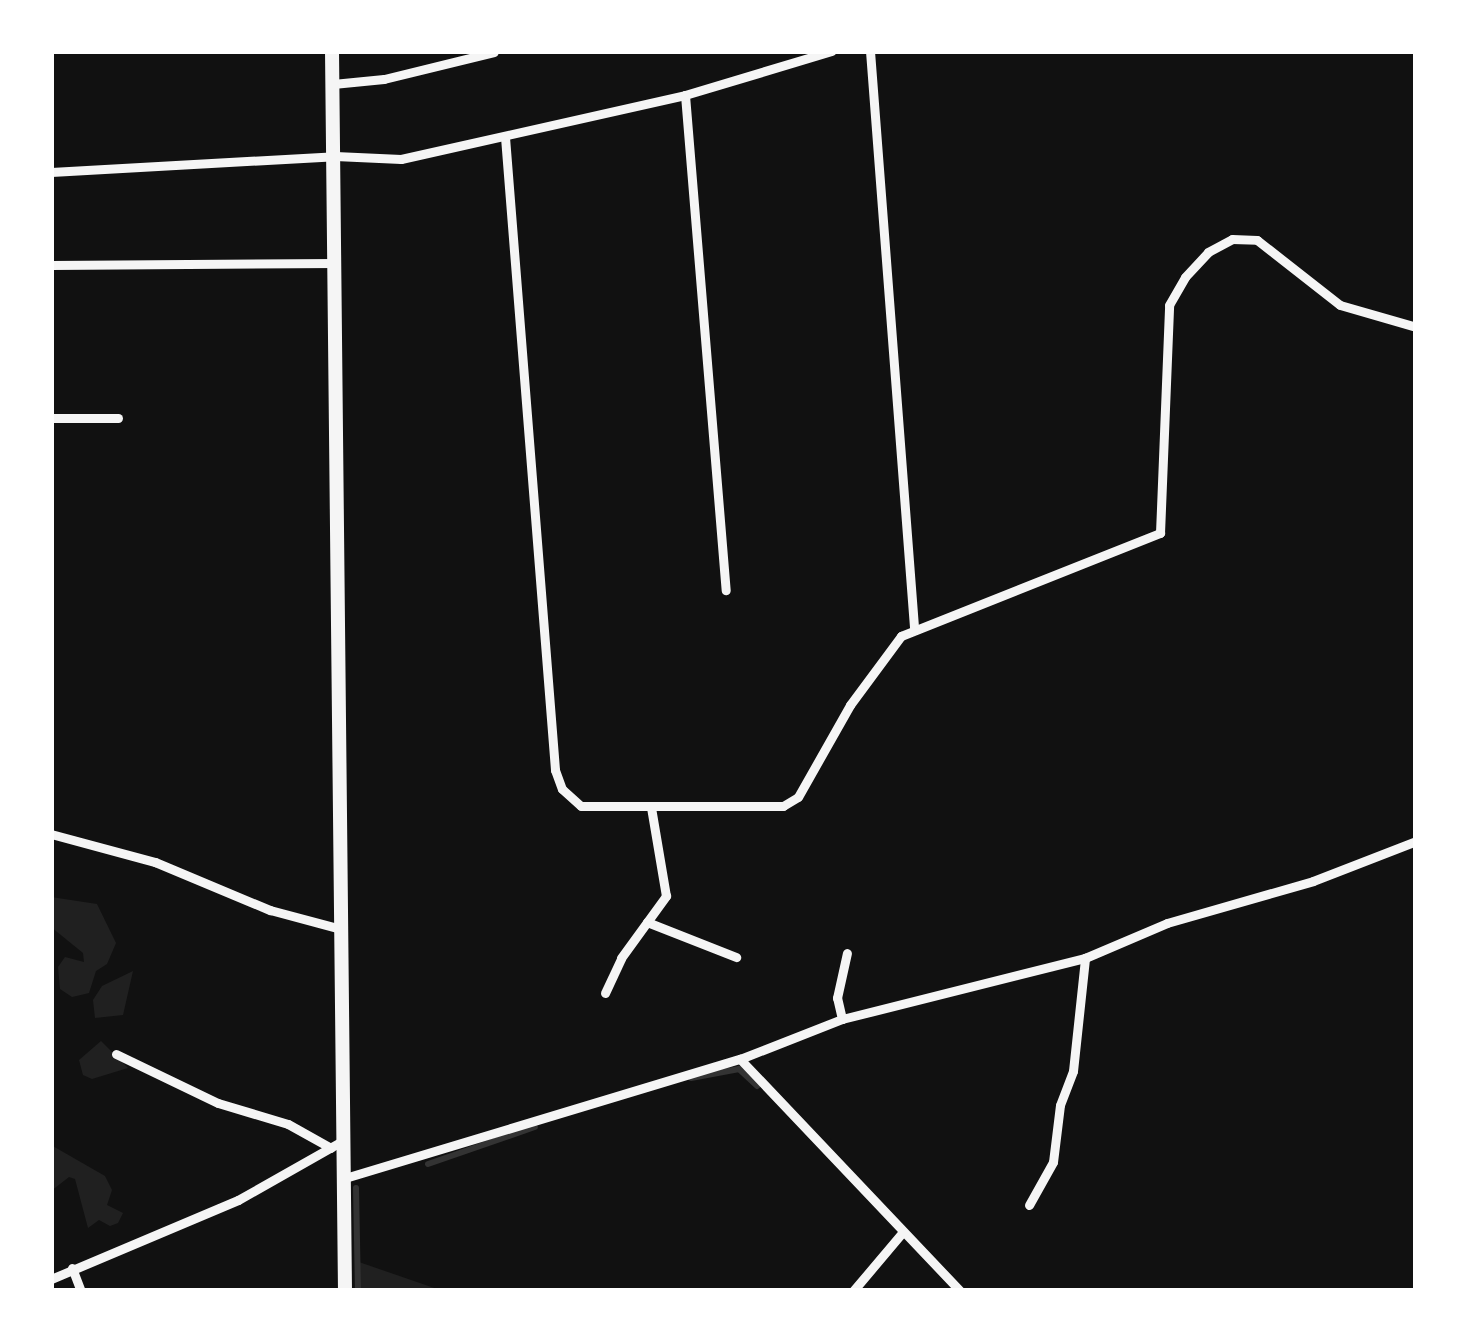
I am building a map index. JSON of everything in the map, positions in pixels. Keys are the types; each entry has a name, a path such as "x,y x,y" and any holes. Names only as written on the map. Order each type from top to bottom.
{"main road":[{"path":"332,51 341,929 338,1144 345,1178 345,1291"}],"street":[{"path":"51,172 335,156 401,159 685,95 832,51"},
{"path":"870,51 914,627"},
{"path":"333,84 384,79 494,52"},
{"path":"685,95 726,590"},
{"path":"505,137 555,770 562,789 581,806 769,808 798,796 883,654 914,627 1160,533 1169,305 1184,277 1208,252 1232,239 1257,240 1340,305 1416,327"},
{"path":"51,265 336,263"},
{"path":"51,418 118,418"},
{"path":"605,993 621,958 666,896 668,883 651,807"},
{"path":"51,834 155,862 270,910 341,929"},
{"path":"345,1178 740,1059 842,1019 1084,958 1167,923 1312,881 1416,841"},
{"path":"647,922 736,957"},
{"path":"842,1019 836,998 847,953"},
{"path":"1029,1205 1053,1162 1060,1105 1072,1071 1084,958"},
{"path":"116,1054 218,1103 338,1144"},
{"path":"740,1059 960,1291"},
{"path":"51,1279 238,1200 338,1144"},
{"path":"853,1291 902,1233"},
{"path":"72,1268 81,1291"}],"shaded area":[{"path":"51,897 97,904 116,943 107,964 96,971 89,993 72,997 60,989 58,967 65,957 84,962 83,953 51,927"},
{"path":"133,971 123,1015 95,1018 93,1000 102,986"},
{"path":"101,1041 128,1068 92,1079 83,1075 79,1060"},
{"path":"51,1145 105,1176 112,1190 107,1205 123,1213 118,1223 110,1226 99,1220 88,1228 75,1179 69,1177 51,1191"},
{"path":"356,1261 443,1291 356,1291"}],"waterway":[{"path":"691,1078 739,1069 757,1086"},
{"path":"428,1164 535,1127"},
{"path":"356,1188 358,1291"}]}
